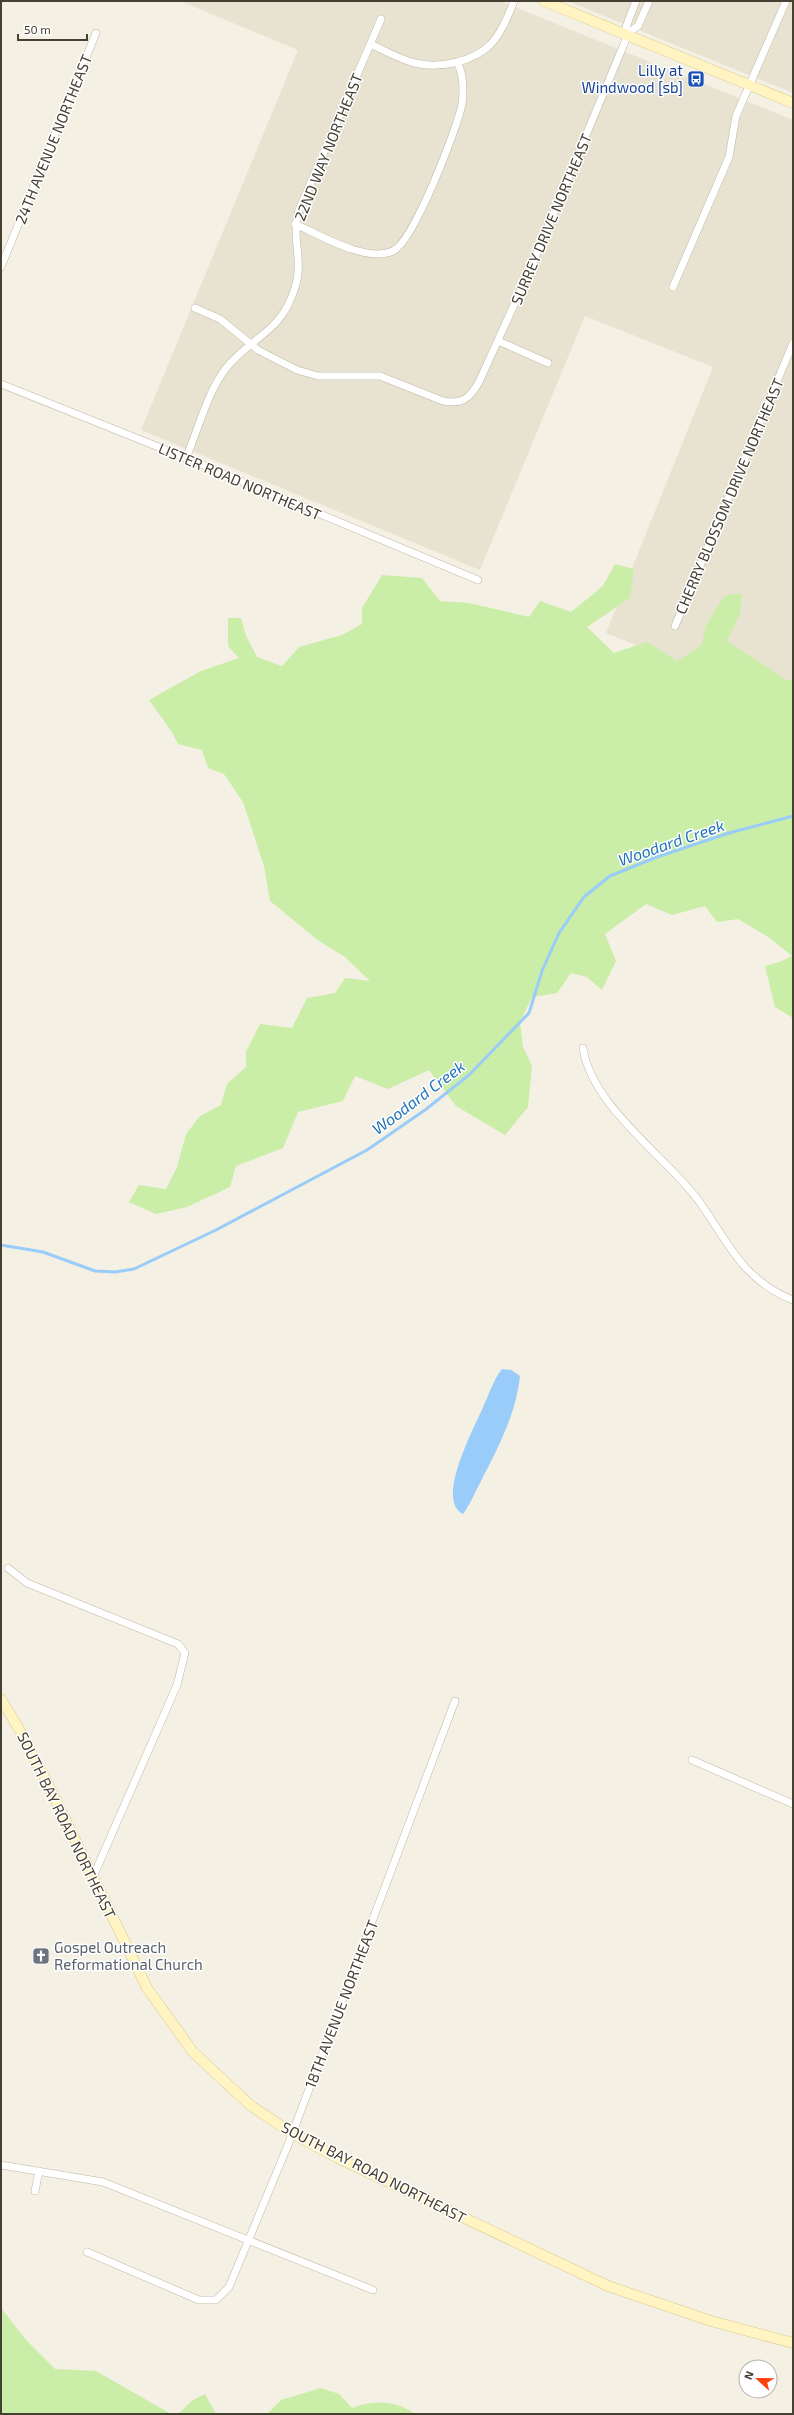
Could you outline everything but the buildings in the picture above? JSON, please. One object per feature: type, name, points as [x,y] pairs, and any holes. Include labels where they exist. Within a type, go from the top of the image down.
[{"type":"street","points":[[370,44],[416,63],[435,65],[457,62],[473,56],[490,45],[501,30],[514,1]]},
{"type":"street","points":[[544,1],[793,104]]},
{"type":"street","name":"SURREY DRIVE NORTHEAST","points":[[628,35],[626,27],[636,1]]},
{"type":"street","name":"SURREY DRIVE NORTHEAST","points":[[252,344],[275,360],[318,376],[380,376],[443,401],[464,402],[472,395],[498,341],[628,35],[638,26],[649,1]]},
{"type":"street","points":[[673,287],[728,157],[736,116],[786,1]]},
{"type":"street","name":"22ND WAY NORTHEAST","points":[[186,458],[218,380],[239,352],[252,344],[275,323],[288,306],[296,284],[298,272],[295,224],[301,203],[381,19]]},
{"type":"street","name":"24TH AVENUE NORTHEAST","points":[[1,267],[96,32]]},
{"type":"street","points":[[295,224],[362,253],[377,255],[393,251],[403,243],[416,223],[457,122],[464,88],[461,69],[457,62]]},
{"type":"street","points":[[195,308],[220,319],[252,344]]},
{"type":"street","points":[[498,341],[548,363]]},
{"type":"street","name":"CHERRY BLOSSOM DRIVE NORTHEAST","points":[[675,626],[793,343]]},
{"type":"street","name":"LISTER ROAD NORTHEAST","points":[[1,384],[186,458],[478,580]]},
{"type":"street","points":[[583,1048],[590,1072],[610,1105],[687,1186],[746,1268],[775,1292],[793,1300]]},
{"type":"street","points":[[8,1568],[27,1583],[178,1644],[185,1653],[176,1685],[93,1877]]},
{"type":"street","name":"SOUTH BAY ROAD NORTHEAST","points":[[1,1699],[27,1743],[147,1988],[193,2052],[231,2090],[267,2118],[292,2134],[338,2158],[608,2286],[712,2321],[793,2343]]},
{"type":"street","name":"18TH AVENUE NORTHEAST","points":[[87,2252],[189,2297],[209,2302],[216,2300],[229,2287],[292,2134],[455,1701]]},
{"type":"street","points":[[692,1760],[793,1804]]},
{"type":"street","points":[[1,2165],[103,2182],[373,2290]]},
{"type":"street","points":[[35,2191],[39,2171]]},
{"type":"shaded area","points":[[180,1],[500,1],[793,120],[793,691],[730,683],[606,633],[713,367],[585,316],[480,570],[141,430],[298,50]]},
{"type":"shaded area","points":[[793,1],[793,93],[570,2]]},
{"type":"green space","points":[[615,564],[634,569],[630,598],[587,627],[614,653],[647,642],[677,661],[701,646],[706,626],[724,596],[742,593],[740,613],[727,641],[785,680],[793,680],[793,1018],[775,1007],[765,966],[780,962],[792,956],[770,938],[738,919],[717,922],[705,906],[672,915],[646,904],[605,934],[616,961],[602,990],[587,977],[571,973],[557,993],[532,997],[520,1022],[523,1047],[532,1066],[528,1107],[505,1135],[456,1106],[429,1070],[388,1089],[355,1076],[343,1101],[298,1112],[283,1148],[236,1166],[230,1187],[187,1207],[156,1214],[129,1202],[139,1185],[166,1189],[177,1167],[186,1134],[200,1116],[221,1105],[227,1084],[246,1067],[246,1052],[260,1024],[292,1028],[307,998],[335,993],[345,978],[370,981],[345,957],[319,941],[270,901],[264,866],[243,802],[224,774],[208,768],[202,750],[178,744],[172,732],[149,700],[201,671],[239,658],[228,646],[228,618],[241,618],[246,636],[257,657],[282,666],[299,647],[342,635],[362,624],[362,608],[382,575],[422,578],[440,601],[469,603],[529,617],[540,601],[571,612],[603,586]]},
{"type":"green space","points":[[1,2308],[26,2340],[55,2369],[96,2371],[171,2414],[1,2414]]},
{"type":"green space","points":[[321,2388],[339,2394],[352,2408],[360,2405],[384,2403],[400,2406],[415,2414],[267,2414],[281,2400]]},
{"type":"green space","points":[[205,2394],[216,2414],[178,2414],[193,2400]]},
{"type":"water","points":[[502,1369],[511,1370],[520,1376],[515,1404],[500,1443],[471,1502],[463,1514],[455,1506],[453,1494],[455,1479],[466,1445],[494,1382]]},
{"type":"waterway","name":"Woodard Creek","points":[[1,1245],[43,1252],[95,1271],[115,1272],[134,1269],[216,1230],[367,1150],[425,1110],[469,1075],[529,1013],[542,971],[559,933],[584,897],[610,876],[657,857],[729,833],[793,816]]},
{"type":"place","name":"Lilly at Windwood [sb]","points":[[696,79]]},
{"type":"place","name":"Gospel Outreach Reformational Church","points":[[41,1956]]}]
